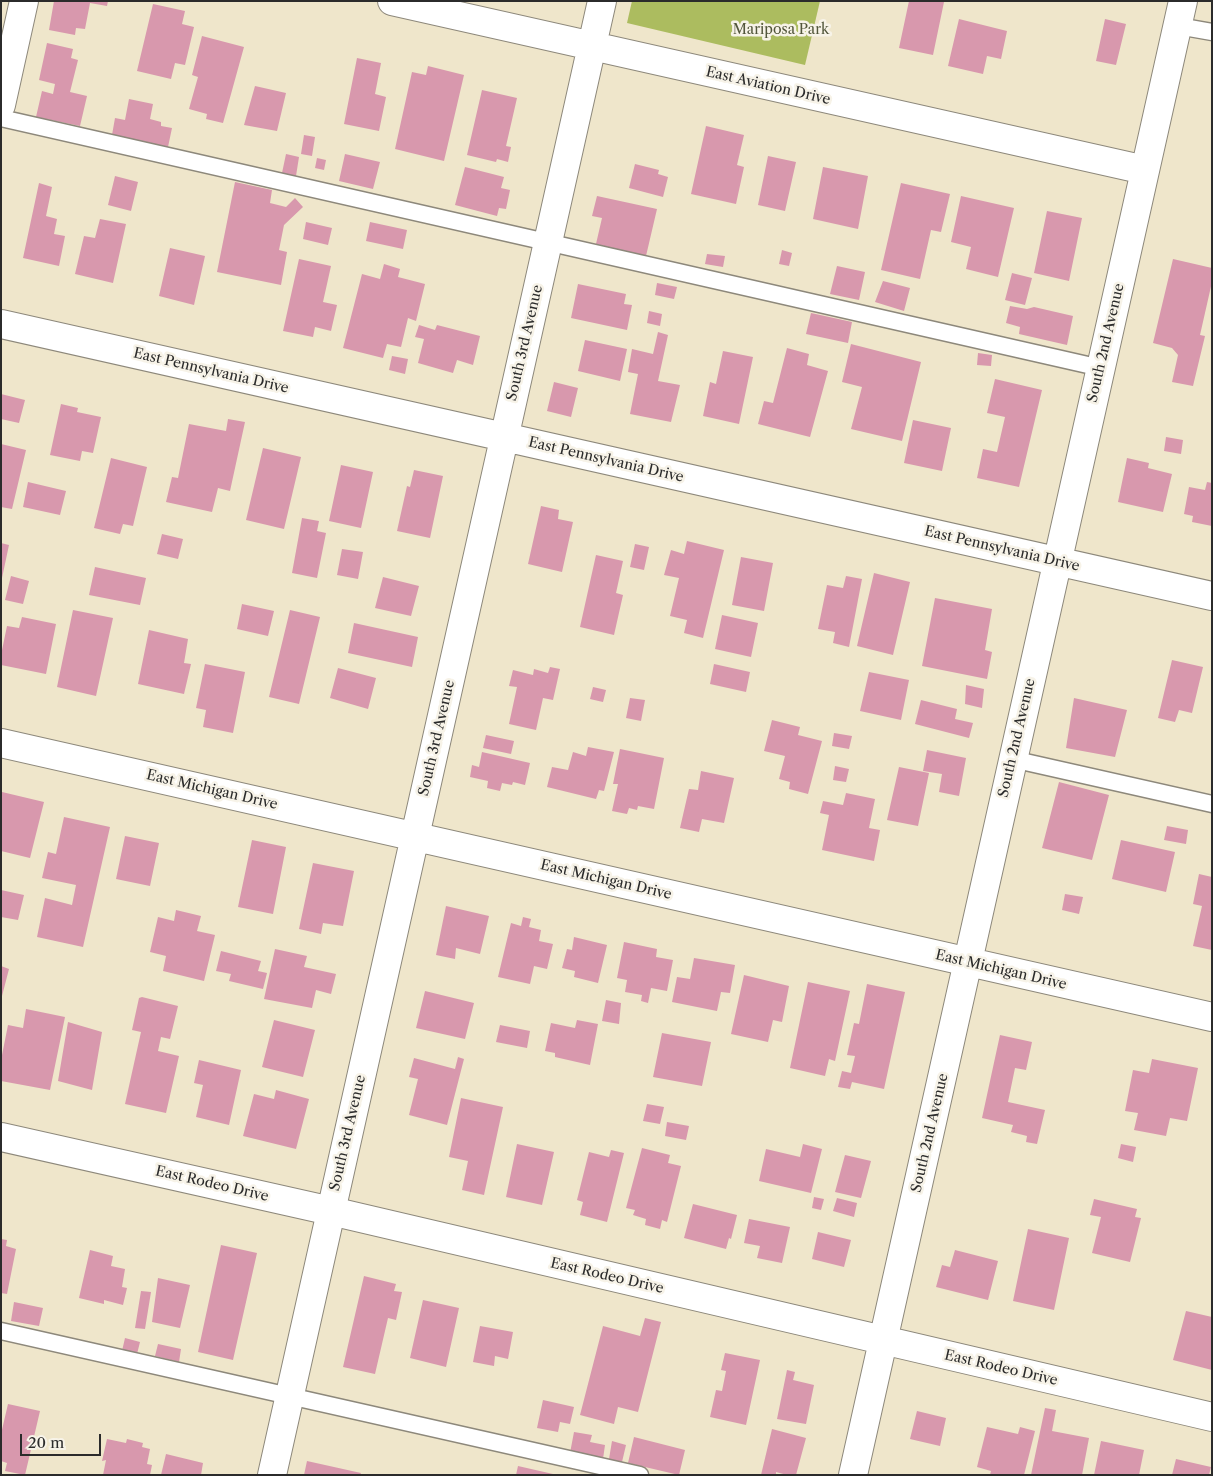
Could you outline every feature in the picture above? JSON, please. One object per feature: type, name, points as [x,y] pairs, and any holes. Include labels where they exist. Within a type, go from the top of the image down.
[{"type":"street","points":[[1,105],[24,1]]},
{"type":"street","name":"East Aviation Drive","points":[[392,1],[1146,170]]},
{"type":"street","name":"South 3rd Avenue","points":[[272,1475],[602,1]]},
{"type":"street","name":"South 2nd Avenue","points":[[853,1475],[1012,759],[1181,14]]},
{"type":"street","name":"East Pennsylvania Drive","points":[[1,324],[1212,596]]},
{"type":"street","name":"East Michigan Drive","points":[[1,743],[1212,1017]]},
{"type":"street","name":"East Rodeo Drive","points":[[1,1137],[331,1211],[1212,1417]]},
{"type":"lane","points":[[1181,14],[1212,32]]},
{"type":"lane","points":[[1,118],[1101,368]]},
{"type":"lane","points":[[1012,759],[1212,804]]},
{"type":"lane","points":[[1,1331],[640,1475]]},
{"type":"green space","name":"Mariposa Park","points":[[632,1],[820,1],[805,65],[627,23]]},
{"type":"building","points":[[54,1],[108,1],[107,6],[90,3],[85,29],[76,28],[75,35],[49,30]]},
{"type":"building","points":[[909,1],[944,2],[933,55],[899,48]]},
{"type":"building","points":[[153,4],[185,11],[182,24],[194,27],[185,65],[175,63],[171,79],[137,71]]},
{"type":"building","points":[[959,19],[1007,31],[1001,59],[987,56],[983,74],[948,66]]},
{"type":"building","points":[[1105,19],[1126,24],[1116,65],[1096,61]]},
{"type":"building","points":[[202,36],[244,47],[223,123],[206,119],[207,114],[189,109],[198,77],[192,75]]},
{"type":"building","points":[[47,43],[73,49],[71,58],[78,60],[70,92],[87,96],[80,126],[36,117],[42,91],[53,94],[55,84],[39,80]]},
{"type":"building","points":[[357,58],[381,63],[375,94],[386,97],[379,131],[344,124]]},
{"type":"building","points":[[428,66],[464,75],[444,161],[395,149],[412,72],[426,75]]},
{"type":"building","points":[[255,86],[286,93],[277,131],[244,125]]},
{"type":"building","points":[[482,90],[517,98],[506,146],[511,147],[508,162],[497,159],[496,162],[467,155]]},
{"type":"building","points":[[129,99],[153,104],[150,119],[161,122],[161,126],[172,128],[168,147],[112,135],[115,118],[125,120]]},
{"type":"building","points":[[706,126],[744,135],[737,165],[744,167],[736,204],[691,194]]},
{"type":"building","points":[[304,135],[315,137],[312,156],[301,154]]},
{"type":"building","points":[[286,154],[299,157],[296,176],[282,173]]},
{"type":"building","points":[[345,154],[380,162],[373,189],[339,181]]},
{"type":"building","points":[[768,156],[796,162],[785,211],[758,205]]},
{"type":"building","points":[[317,158],[326,160],[324,170],[315,168]]},
{"type":"building","points":[[635,164],[659,170],[658,174],[668,177],[663,197],[629,188]]},
{"type":"building","points":[[465,167],[504,177],[501,188],[510,190],[506,209],[499,208],[497,216],[455,205]]},
{"type":"building","points":[[823,167],[868,176],[858,229],[813,219]]},
{"type":"building","points":[[115,176],[138,182],[131,211],[108,205]]},
{"type":"building","points":[[235,182],[272,190],[270,203],[286,207],[295,198],[303,207],[284,225],[279,250],[287,252],[281,285],[217,272]]},
{"type":"building","points":[[39,183],[52,187],[46,216],[57,219],[54,234],[65,236],[59,266],[23,258]]},
{"type":"building","points":[[901,183],[950,194],[941,232],[931,230],[920,279],[881,270]]},
{"type":"building","points":[[597,196],[657,209],[646,256],[596,244],[602,218],[592,216]]},
{"type":"building","points":[[961,196],[1014,208],[998,277],[966,269],[971,247],[951,242]]},
{"type":"building","points":[[1047,211],[1082,218],[1069,281],[1034,273]]},
{"type":"building","points":[[100,219],[126,224],[113,283],[75,274],[84,236],[95,238]]},
{"type":"building","points":[[306,222],[332,228],[328,245],[303,239]]},
{"type":"building","points":[[370,222],[407,230],[403,249],[366,241]]},
{"type":"building","points":[[170,248],[205,256],[194,305],[159,296]]},
{"type":"building","points":[[782,250],[792,253],[789,266],[779,264]]},
{"type":"building","points":[[707,254],[725,256],[723,267],[705,264]]},
{"type":"building","points":[[299,259],[331,266],[323,302],[337,305],[331,331],[315,327],[313,337],[283,331]]},
{"type":"building","points":[[1173,259],[1212,268],[1212,282],[1200,335],[1205,336],[1193,386],[1172,382],[1178,355],[1172,348],[1153,343]]},
{"type":"building","points":[[384,264],[400,269],[398,277],[425,284],[416,321],[408,318],[401,347],[387,344],[383,358],[343,348],[362,274],[380,279]]},
{"type":"building","points":[[837,266],[865,272],[859,300],[830,294]]},
{"type":"building","points":[[1012,273],[1032,278],[1025,305],[1005,300]]},
{"type":"building","points":[[883,281],[910,288],[904,311],[875,302]]},
{"type":"building","points":[[657,283],[677,287],[674,299],[655,295]]},
{"type":"building","points":[[578,284],[626,294],[624,304],[632,305],[627,330],[571,318]]},
{"type":"building","points":[[1010,306],[1027,309],[1034,307],[1073,316],[1067,345],[1019,334],[1020,327],[1006,323]]},
{"type":"building","points":[[649,311],[662,314],[660,326],[647,323]]},
{"type":"building","points":[[811,313],[852,322],[848,343],[806,334]]},
{"type":"building","points":[[419,325],[435,330],[437,325],[480,336],[473,365],[457,360],[453,373],[418,363],[424,339],[415,337]]},
{"type":"building","points":[[658,332],[668,335],[658,381],[680,385],[671,422],[630,414],[638,374],[628,372],[632,349],[653,354]]},
{"type":"building","points":[[585,340],[627,349],[620,381],[578,371]]},
{"type":"building","points":[[851,344],[921,362],[902,441],[851,429],[862,387],[842,382]]},
{"type":"building","points":[[787,348],[809,354],[807,365],[828,371],[810,437],[758,424],[764,401],[773,403]]},
{"type":"building","points":[[723,351],[753,357],[739,424],[703,416],[710,382],[716,384]]},
{"type":"building","points":[[978,353],[992,355],[991,366],[977,365]]},
{"type":"building","points":[[392,356],[408,359],[405,374],[389,370]]},
{"type":"building","points":[[995,379],[1042,390],[1019,487],[977,478],[983,449],[997,452],[1005,417],[987,413]]},
{"type":"building","points":[[554,382],[578,388],[571,417],[547,411]]},
{"type":"building","points":[[1,394],[25,400],[19,423],[1,419]]},
{"type":"building","points":[[61,404],[78,408],[77,412],[101,417],[93,453],[82,451],[80,461],[50,455]]},
{"type":"building","points":[[228,419],[245,422],[230,491],[218,488],[212,512],[166,502],[172,477],[178,478],[189,424],[226,431]]},
{"type":"building","points":[[913,420],[951,428],[942,471],[904,463]]},
{"type":"building","points":[[1166,437],[1183,440],[1181,454],[1164,451]]},
{"type":"building","points":[[1,444],[26,450],[12,509],[1,507]]},
{"type":"building","points":[[263,448],[301,457],[284,529],[246,520]]},
{"type":"building","points":[[111,458],[147,467],[133,526],[123,524],[120,534],[94,528]]},
{"type":"building","points":[[1127,458],[1149,463],[1148,468],[1172,474],[1163,512],[1118,502]]},
{"type":"building","points":[[341,465],[373,472],[361,528],[329,521]]},
{"type":"building","points":[[414,470],[443,476],[430,538],[397,531],[407,486],[410,487]]},
{"type":"building","points":[[28,482],[66,491],[60,515],[23,507]]},
{"type":"building","points":[[1207,482],[1212,483],[1212,526],[1192,522],[1193,516],[1184,514],[1189,487],[1205,490]]},
{"type":"building","points":[[541,506],[559,510],[558,519],[573,522],[562,572],[528,564]]},
{"type":"building","points":[[302,518],[319,521],[317,531],[326,533],[317,578],[292,573]]},
{"type":"building","points":[[162,534],[183,539],[178,559],[157,554]]},
{"type":"building","points":[[687,541],[724,550],[703,638],[684,633],[687,620],[670,616],[679,578],[664,575],[671,550],[684,554]]},
{"type":"building","points":[[1,543],[9,545],[2,578],[1,578]]},
{"type":"building","points":[[635,544],[649,547],[644,570],[630,567]]},
{"type":"building","points":[[342,549],[363,552],[358,579],[337,575]]},
{"type":"building","points":[[596,555],[623,561],[616,593],[623,595],[614,635],[580,627]]},
{"type":"building","points":[[741,557],[773,563],[764,611],[732,605]]},
{"type":"building","points":[[95,567],[146,578],[140,605],[89,595]]},
{"type":"building","points":[[874,573],[910,582],[893,655],[857,646]]},
{"type":"building","points":[[11,576],[29,581],[23,604],[5,600]]},
{"type":"building","points":[[846,576],[862,579],[849,647],[833,643],[835,632],[818,629],[827,585],[843,588]]},
{"type":"building","points":[[383,577],[419,586],[411,616],[375,608]]},
{"type":"building","points":[[935,598],[992,609],[985,650],[992,652],[987,679],[922,666]]},
{"type":"building","points":[[242,604],[274,611],[268,636],[237,629]]},
{"type":"building","points":[[73,610],[113,618],[96,696],[57,687]]},
{"type":"building","points":[[290,610],[320,617],[299,704],[269,697]]},
{"type":"building","points":[[722,615],[758,623],[751,657],[715,649]]},
{"type":"building","points":[[22,617],[56,624],[46,674],[1,665],[1,655],[7,626],[19,628]]},
{"type":"building","points":[[354,623],[418,637],[412,667],[348,653]]},
{"type":"building","points":[[149,630],[188,639],[184,663],[191,664],[184,694],[138,684]]},
{"type":"building","points":[[1172,660],[1203,667],[1192,713],[1179,710],[1175,722],[1158,718]]},
{"type":"building","points":[[205,664],[245,672],[233,733],[203,727],[206,710],[196,708]]},
{"type":"building","points":[[714,664],[750,672],[746,692],[710,684]]},
{"type":"building","points":[[550,667],[560,669],[553,700],[543,698],[536,730],[509,724],[517,687],[509,686],[513,670],[533,675],[534,669],[548,673]]},
{"type":"building","points":[[338,668],[376,678],[368,709],[330,698]]},
{"type":"building","points":[[869,672],[909,680],[901,720],[860,711]]},
{"type":"building","points":[[966,685],[984,689],[982,708],[965,704]]},
{"type":"building","points":[[593,687],[606,690],[603,702],[590,699]]},
{"type":"building","points":[[630,698],[645,700],[641,721],[626,718]]},
{"type":"building","points":[[1074,698],[1127,710],[1115,757],[1066,748]]},
{"type":"building","points":[[921,700],[957,709],[955,719],[973,723],[969,738],[915,724]]},
{"type":"building","points":[[772,720],[800,727],[798,735],[822,741],[808,794],[789,789],[790,782],[779,779],[785,756],[764,751]]},
{"type":"building","points":[[834,733],[852,736],[849,749],[832,746]]},
{"type":"building","points":[[486,735],[514,741],[511,754],[483,748]]},
{"type":"building","points":[[588,747],[614,752],[604,791],[599,790],[596,799],[547,787],[552,767],[568,770],[573,752],[586,756]]},
{"type":"building","points":[[620,749],[664,758],[654,809],[638,806],[637,810],[629,808],[627,814],[612,811],[618,784],[613,784]]},
{"type":"building","points":[[927,750],[966,758],[959,796],[939,792],[942,774],[923,771]]},
{"type":"building","points":[[482,752],[530,763],[525,785],[513,782],[512,785],[502,783],[500,791],[487,788],[488,781],[470,777],[472,765],[479,767]]},
{"type":"building","points":[[835,766],[849,769],[846,782],[833,780]]},
{"type":"building","points":[[899,767],[929,773],[918,826],[887,820]]},
{"type":"building","points":[[701,771],[734,778],[724,823],[702,819],[699,832],[680,828],[689,789],[698,790]]},
{"type":"building","points":[[1059,782],[1109,795],[1092,860],[1042,848]]},
{"type":"building","points":[[2,792],[44,802],[30,858],[1,851]]},
{"type":"building","points":[[846,793],[875,799],[869,828],[880,830],[874,861],[822,850],[829,815],[820,813],[823,801],[843,805]]},
{"type":"building","points":[[64,817],[110,827],[83,947],[37,937],[45,898],[72,905],[76,885],[42,878],[48,852],[56,854]]},
{"type":"building","points":[[1167,826],[1188,830],[1186,844],[1164,840]]},
{"type":"building","points":[[125,836],[159,843],[150,886],[116,879]]},
{"type":"building","points":[[252,840],[286,847],[273,914],[238,907]]},
{"type":"building","points":[[1121,840],[1175,852],[1166,892],[1112,879]]},
{"type":"building","points":[[313,863],[354,871],[343,926],[323,923],[321,934],[299,929]]},
{"type":"building","points":[[1199,874],[1212,877],[1212,950],[1193,946],[1202,906],[1193,904]]},
{"type":"building","points":[[1,890],[24,895],[18,920],[1,917]]},
{"type":"building","points":[[1065,894],[1083,897],[1079,914],[1062,910]]},
{"type":"building","points":[[446,906],[489,916],[480,954],[456,948],[455,959],[436,955]]},
{"type":"building","points":[[176,910],[201,916],[197,931],[215,935],[204,981],[163,971],[166,956],[150,952],[158,917],[174,921]]},
{"type":"building","points":[[523,917],[531,919],[529,927],[541,930],[539,941],[553,944],[547,969],[534,966],[530,984],[498,977],[511,923],[521,926]]},
{"type":"building","points":[[574,937],[607,945],[598,983],[574,977],[575,971],[562,968],[567,949],[572,950]]},
{"type":"building","points":[[624,942],[657,949],[656,957],[673,960],[667,991],[651,988],[648,1003],[641,1001],[642,995],[625,992],[627,980],[617,978]]},
{"type":"building","points":[[275,949],[307,956],[304,967],[336,974],[331,994],[316,990],[312,1008],[264,999]]},
{"type":"building","points":[[221,951],[261,961],[258,971],[267,973],[263,989],[229,981],[231,974],[216,971]]},
{"type":"building","points":[[694,958],[735,965],[730,993],[721,992],[717,1011],[672,1002],[677,977],[690,979]]},
{"type":"building","points":[[1,966],[9,969],[2,996],[1,996]]},
{"type":"building","points":[[744,975],[789,986],[782,1022],[773,1020],[768,1042],[731,1034]]},
{"type":"building","points":[[808,982],[850,991],[835,1061],[829,1059],[825,1076],[790,1068]]},
{"type":"building","points":[[867,984],[905,992],[884,1089],[852,1082],[850,1089],[838,1087],[842,1071],[851,1073],[855,1056],[847,1055],[854,1023],[859,1024]]},
{"type":"building","points":[[425,991],[474,1003],[465,1039],[416,1028]]},
{"type":"building","points":[[142,997],[178,1006],[170,1039],[161,1037],[158,1051],[179,1056],[166,1113],[125,1104],[141,1032],[132,1030],[139,998]]},
{"type":"building","points":[[606,1000],[621,1003],[619,1024],[602,1021]]},
{"type":"building","points":[[26,1009],[65,1017],[50,1090],[1,1081],[1,1060],[8,1025],[23,1028]]},
{"type":"building","points":[[274,1020],[315,1030],[303,1077],[262,1067]]},
{"type":"building","points":[[577,1020],[598,1024],[590,1065],[555,1057],[555,1053],[545,1051],[551,1023],[575,1028]]},
{"type":"building","points":[[68,1022],[102,1032],[92,1090],[58,1081]]},
{"type":"building","points":[[500,1025],[530,1031],[527,1048],[496,1042]]},
{"type":"building","points":[[662,1033],[711,1042],[702,1086],[653,1077]]},
{"type":"building","points":[[1000,1035],[1032,1042],[1026,1070],[1015,1068],[1008,1102],[1045,1110],[1037,1144],[1026,1142],[1027,1136],[1011,1132],[1013,1125],[982,1118]]},
{"type":"building","points":[[458,1057],[464,1059],[447,1125],[409,1115],[418,1079],[409,1077],[414,1058],[455,1069]]},
{"type":"building","points":[[1152,1059],[1198,1068],[1187,1121],[1170,1118],[1166,1136],[1134,1130],[1138,1113],[1125,1111],[1133,1070],[1149,1073]]},
{"type":"building","points":[[199,1060],[241,1070],[229,1125],[196,1117],[203,1085],[194,1083]]},
{"type":"building","points":[[276,1090],[309,1099],[296,1149],[243,1136],[254,1094],[274,1099]]},
{"type":"building","points":[[461,1098],[503,1107],[484,1195],[462,1190],[468,1161],[449,1157]]},
{"type":"building","points":[[647,1104],[664,1107],[660,1124],[643,1121]]},
{"type":"building","points":[[667,1122],[689,1126],[686,1140],[665,1136]]},
{"type":"building","points":[[517,1144],[554,1152],[542,1205],[506,1197]]},
{"type":"building","points":[[803,1144],[822,1149],[811,1193],[759,1181],[766,1149],[800,1157]]},
{"type":"building","points":[[1121,1144],[1136,1147],[1133,1162],[1118,1158]]},
{"type":"building","points":[[642,1148],[670,1155],[668,1163],[681,1166],[667,1222],[662,1220],[660,1229],[645,1225],[646,1219],[633,1215],[635,1210],[626,1208]]},
{"type":"building","points":[[611,1150],[624,1153],[607,1222],[580,1215],[583,1202],[577,1200],[589,1152],[609,1157]]},
{"type":"building","points":[[845,1155],[871,1161],[861,1198],[835,1192]]},
{"type":"building","points":[[814,1197],[824,1199],[821,1210],[812,1208]]},
{"type":"building","points":[[837,1198],[857,1203],[854,1217],[833,1211]]},
{"type":"building","points":[[1094,1199],[1137,1209],[1135,1217],[1141,1218],[1130,1262],[1092,1253],[1101,1217],[1090,1215]]},
{"type":"building","points":[[693,1204],[737,1215],[731,1239],[729,1238],[726,1249],[684,1238]]},
{"type":"building","points":[[749,1219],[790,1227],[782,1263],[757,1258],[760,1246],[744,1243]]},
{"type":"building","points":[[1028,1229],[1069,1238],[1054,1310],[1013,1301]]},
{"type":"building","points":[[818,1232],[851,1240],[844,1267],[812,1259]]},
{"type":"building","points":[[1,1239],[7,1240],[6,1246],[16,1249],[7,1294],[1,1293]]},
{"type":"building","points":[[221,1245],[257,1253],[233,1360],[198,1352]]},
{"type":"building","points":[[90,1250],[113,1256],[111,1266],[125,1269],[122,1287],[127,1288],[123,1305],[104,1300],[104,1304],[79,1298]]},
{"type":"building","points":[[955,1250],[998,1261],[988,1300],[936,1287],[942,1265],[950,1267]]},
{"type":"building","points":[[364,1276],[396,1284],[394,1291],[402,1292],[396,1320],[388,1318],[375,1374],[343,1367]]},
{"type":"building","points":[[158,1278],[190,1285],[180,1328],[152,1322]]},
{"type":"building","points":[[141,1291],[151,1292],[145,1329],[135,1328]]},
{"type":"building","points":[[423,1300],[459,1308],[446,1367],[410,1358]]},
{"type":"building","points":[[14,1302],[43,1308],[39,1326],[11,1321]]},
{"type":"building","points":[[1186,1311],[1212,1317],[1212,1370],[1173,1360]]},
{"type":"building","points":[[645,1318],[661,1322],[638,1412],[618,1407],[614,1424],[580,1415],[603,1326],[640,1336]]},
{"type":"building","points":[[480,1326],[513,1332],[508,1359],[495,1356],[494,1366],[473,1362]]},
{"type":"building","points":[[125,1338],[140,1342],[137,1354],[122,1351]]},
{"type":"building","points":[[158,1344],[181,1349],[179,1362],[155,1356]]},
{"type":"building","points":[[725,1353],[760,1360],[746,1425],[710,1417],[716,1390],[722,1391],[726,1371],[721,1370]]},
{"type":"building","points":[[787,1370],[795,1372],[793,1380],[814,1385],[806,1424],[777,1419]]},
{"type":"building","points":[[543,1400],[574,1407],[570,1424],[560,1422],[558,1432],[537,1428]]},
{"type":"building","points":[[8,1404],[40,1411],[25,1475],[5,1471],[7,1463],[1,1461],[1,1434]]},
{"type":"building","points":[[1045,1408],[1056,1410],[1052,1431],[1089,1438],[1082,1475],[1031,1475]]},
{"type":"building","points":[[917,1411],[946,1418],[940,1446],[910,1439]]},
{"type":"building","points":[[987,1427],[1018,1434],[1020,1427],[1035,1431],[1024,1475],[990,1475],[991,1471],[977,1467]]},
{"type":"building","points":[[772,1429],[806,1438],[796,1475],[776,1472],[776,1475],[761,1475]]},
{"type":"building","points":[[574,1432],[592,1435],[590,1442],[605,1445],[603,1459],[570,1453]]},
{"type":"building","points":[[634,1437],[685,1450],[679,1475],[628,1463]]},
{"type":"building","points":[[107,1439],[126,1443],[127,1439],[143,1443],[142,1447],[150,1449],[147,1464],[152,1465],[150,1475],[103,1475],[106,1460],[102,1461]]},
{"type":"building","points":[[612,1441],[626,1445],[622,1462],[609,1459]]},
{"type":"building","points":[[1101,1441],[1144,1450],[1139,1475],[1094,1475]]},
{"type":"building","points":[[166,1454],[203,1463],[201,1475],[161,1475]]},
{"type":"building","points":[[1176,1459],[1211,1467],[1209,1475],[1172,1475]]},
{"type":"building","points":[[307,1461],[361,1473],[360,1475],[304,1475]]},
{"type":"building","points":[[518,1466],[553,1474],[553,1475],[516,1475]]}]
